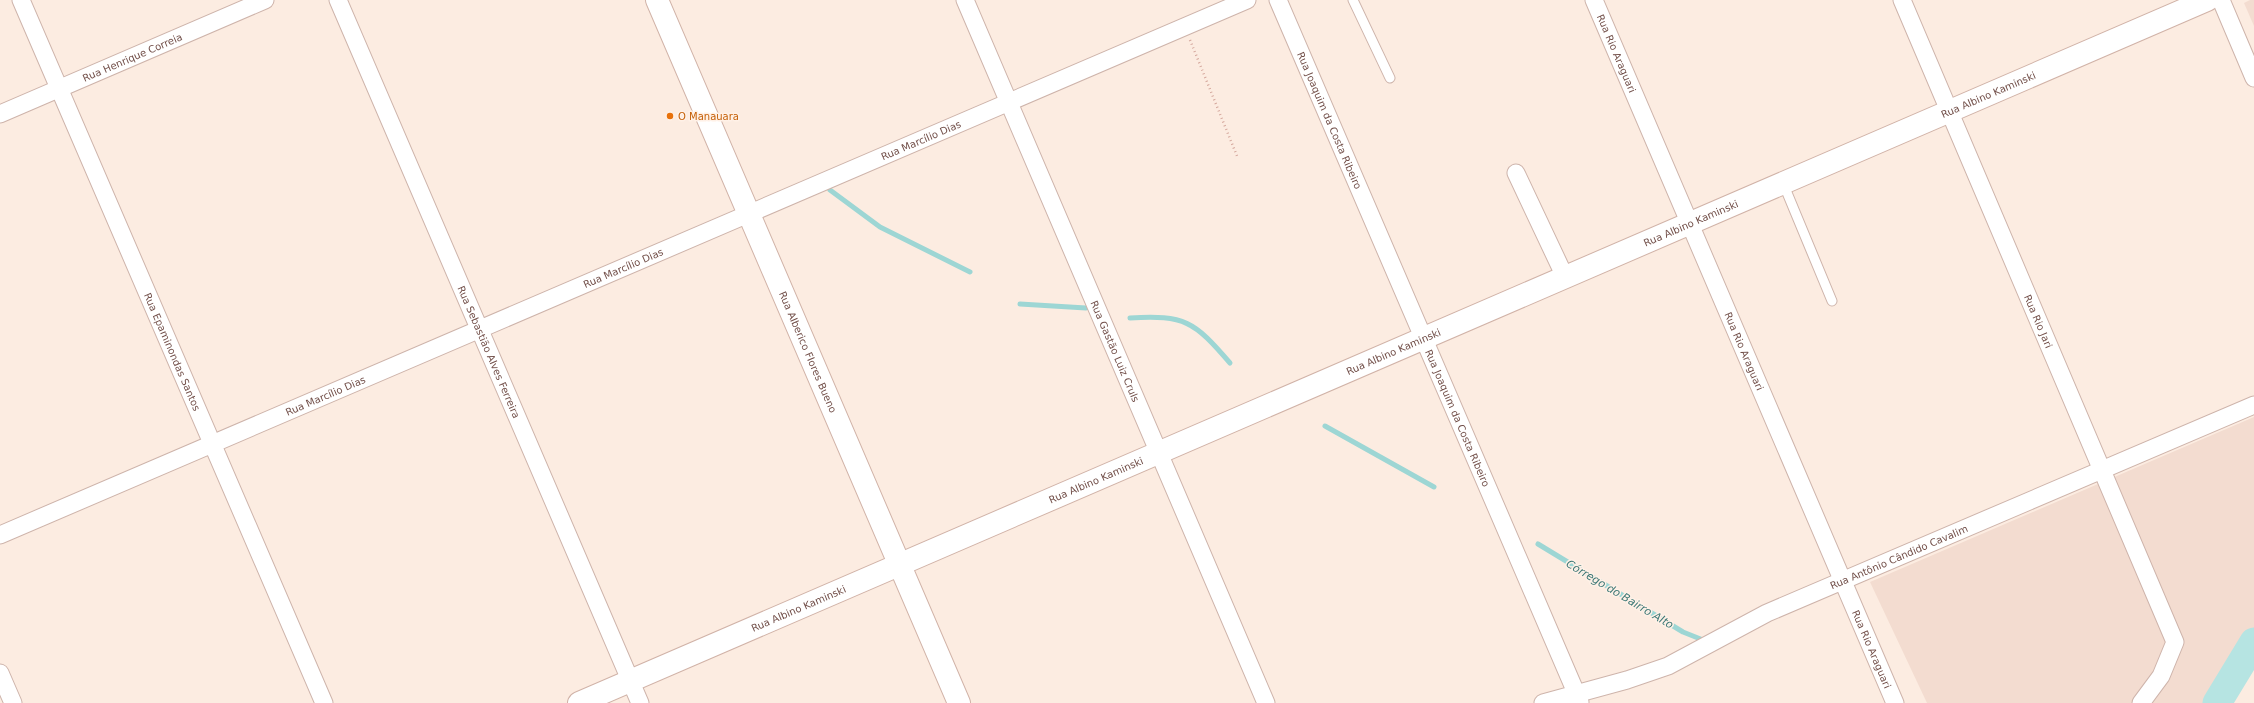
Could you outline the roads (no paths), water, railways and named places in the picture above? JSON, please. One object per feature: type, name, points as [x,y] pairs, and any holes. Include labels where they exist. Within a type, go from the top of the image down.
[{"type":"street","name":"Rua Epaminondas Santos","points":[[21,0],[324,703]]},
{"type":"street","name":"Rua Henrique Correia","points":[[0,114],[265,0]]},
{"type":"street","name":"Rua Sebastião Alves Ferreira","points":[[338,0],[640,703]]},
{"type":"street","name":"Rua Alberico Flores Bueno","points":[[657,0],[959,703]]},
{"type":"street","name":"Rua Gastão Luiz Cruls","points":[[965,0],[1266,703]]},
{"type":"street","name":"Rua Marcílio Dias","points":[[0,535],[1247,0]]},
{"type":"street","name":"Rua Joaquim da Costa Ribeiro","points":[[1278,0],[1579,698]]},
{"type":"street","name":"Rua Rio Araguari","points":[[1594,0],[1895,703]]},
{"type":"street","name":"Rua Rio Jari","points":[[1902,0],[2175,642],[2161,676],[2140,703]]},
{"type":"street","name":"Rua Albino Kaminski","points":[[579,703],[2207,0]]},
{"type":"street","points":[[2221,0],[2254,78]]},
{"type":"street","points":[[1516,172],[1564,277]]},
{"type":"street","name":"Rua Antônio Cândido Cavalim","points":[[1543,703],[1579,698],[1668,666],[1767,613],[2254,405]]},
{"type":"street","points":[[0,673],[13,703]]},
{"type":"lane","points":[[1353,0],[1390,78]]},
{"type":"lane","points":[[1783,184],[1832,301]]},
{"type":"waterway","name":"Córrego do Bairro Alto","points":[[830,190],[880,227],[970,272]]},
{"type":"waterway","name":"Córrego do Bairro Alto","points":[[1020,304],[1086,308]]},
{"type":"waterway","name":"Córrego do Bairro Alto","points":[[1130,318],[1164,318],[1187,324],[1207,338],[1230,363]]},
{"type":"waterway","name":"Córrego do Bairro Alto","points":[[1325,426],[1434,487]]},
{"type":"waterway","name":"Córrego do Bairro Alto","points":[[1538,544],[1683,632],[1703,640]]},
{"type":"waterway","points":[[2217,703],[2254,642]]},
{"type":"place","name":"O Manauara","points":[[670,116]]}]
